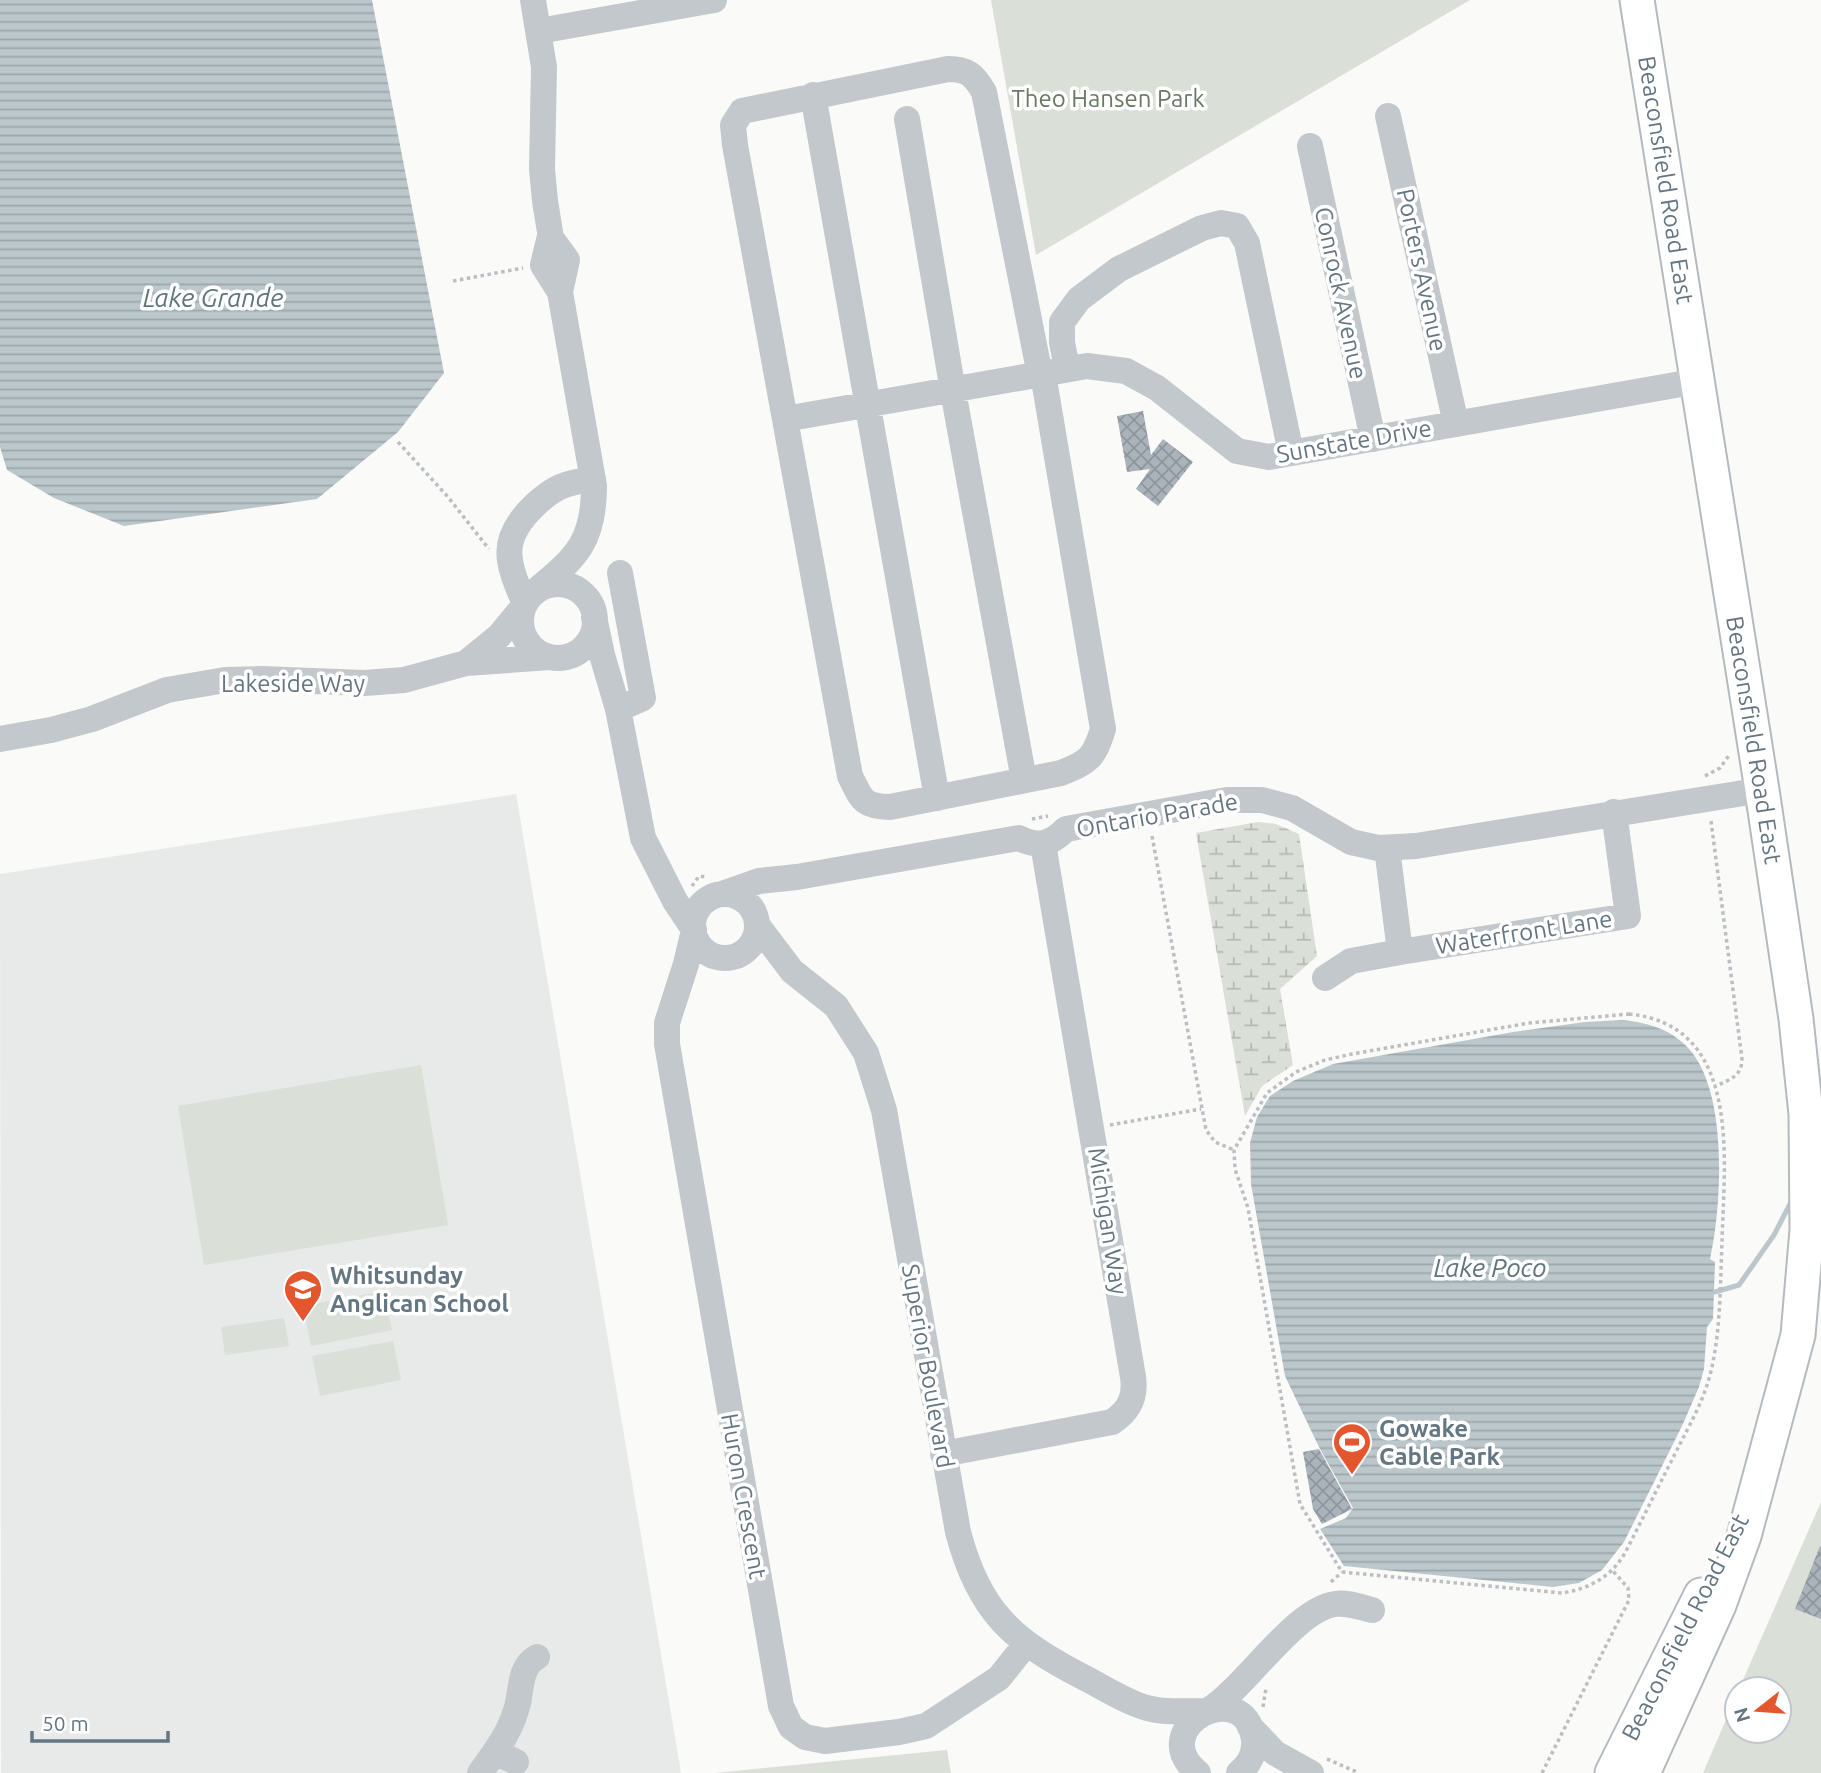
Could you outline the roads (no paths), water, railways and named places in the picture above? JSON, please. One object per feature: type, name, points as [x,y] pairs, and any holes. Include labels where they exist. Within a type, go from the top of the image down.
[{"type":"main road","name":"Beaconsfield Road East","points":[[1637,0],[1796,1019],[1806,1114],[1810,1322],[1795,1347],[1744,1536],[1719,1605],[1646,1769]]},
{"type":"main road","name":"Beaconsfield Road East","points":[[1612,1773],[1759,1481]]},
{"type":"street","points":[[533,0],[544,83],[543,187],[550,236],[543,265],[560,292],[593,479],[594,506],[587,539],[586,573],[616,701],[640,826],[648,849],[675,901],[705,951],[717,957],[731,958],[748,950],[755,939],[757,923],[755,912],[746,901],[662,874]]},
{"type":"street","points":[[539,31],[714,0]]},
{"type":"street","points":[[948,69],[964,69],[975,77],[984,92],[1050,373],[1103,729],[1096,752],[1085,763],[1061,773],[890,807],[872,806],[860,796],[850,776],[733,125],[742,111],[813,95],[948,69]]},
{"type":"street","points":[[813,95],[937,798]]},
{"type":"street","name":"Porters Avenue","points":[[1388,116],[1456,424]]},
{"type":"street","points":[[907,119],[953,391],[1024,780]]},
{"type":"street","name":"Conrock Avenue","points":[[1310,146],[1373,439]]},
{"type":"street","points":[[1050,373],[1062,342],[1062,322],[1079,299],[1119,270],[1202,228],[1222,223],[1237,226],[1247,243],[1291,453]]},
{"type":"street","name":"Sunstate Drive","points":[[785,419],[1087,366],[1126,371],[1157,388],[1237,450],[1269,457],[1698,381]]},
{"type":"street","points":[[529,600],[514,579],[509,544],[513,529],[521,518],[553,490],[565,484],[593,479]]},
{"type":"street","points":[[587,539],[571,559],[529,600],[521,620],[524,635],[532,648],[585,671],[616,701]]},
{"type":"street","points":[[616,701],[643,698],[620,573]]},
{"type":"street","points":[[529,600],[560,583],[574,587],[586,596],[594,613],[593,632],[580,650],[567,656],[551,657]]},
{"type":"street","name":"Lakeside Way","points":[[466,663],[490,645],[529,600]]},
{"type":"street","name":"Lakeside Way","points":[[0,739],[92,719],[167,690],[225,680],[365,683],[404,680],[466,663],[551,657]]},
{"type":"street","name":"Ontario Parade","points":[[711,888],[797,877],[1019,838],[1032,845],[1043,844],[1054,841],[1066,829],[1227,800],[1262,800],[1292,808],[1351,842],[1387,848],[1416,846],[1762,790]]},
{"type":"street","name":"Waterfront Lane","points":[[1325,978],[1351,961],[1628,916],[1614,812]]},
{"type":"street","name":"Michigan Way","points":[[943,1454],[1112,1422],[1125,1412],[1133,1394],[1133,1377],[1097,1156],[1043,844]]},
{"type":"street","name":"Waterfront Lane","points":[[1387,848],[1400,952]]},
{"type":"street","name":"Ontario Parade","points":[[757,923],[768,897],[797,877]]},
{"type":"street","points":[[693,929],[695,915],[711,888]]},
{"type":"street","name":"Superior Boulevard","points":[[757,923],[792,971],[836,1006],[866,1053],[884,1110],[943,1454],[958,1532],[971,1575],[992,1609],[1026,1644],[1051,1660],[1140,1705],[1163,1725],[1189,1764]]},
{"type":"street","name":"Huron Crescent","points":[[693,929],[666,1030],[668,1054],[781,1706],[792,1727],[805,1737],[825,1741],[926,1726],[999,1678],[1026,1644]]},
{"type":"street","name":"Superior Boulevard","points":[[731,958],[760,961],[792,971]]},
{"type":"street","name":"Huron Crescent","points":[[676,998],[704,971],[731,958]]},
{"type":"street","points":[[1189,1764],[1184,1735],[1196,1716],[1234,1691],[1266,1654],[1312,1613],[1324,1606],[1342,1603],[1372,1610]]},
{"type":"street","points":[[1239,1773],[1246,1767],[1252,1755],[1254,1723],[1251,1684],[1266,1654]]},
{"type":"street","points":[[497,1762],[518,1705],[522,1678],[527,1666],[537,1657]]},
{"type":"street","name":"Superior Boulevard","points":[[1140,1705],[1169,1710],[1229,1710],[1254,1723]]},
{"type":"street","points":[[1254,1723],[1275,1753],[1315,1764]]},
{"type":"water","name":"Lake Grande","points":[[0,0],[372,0],[444,373],[398,432],[317,499],[124,526],[54,498],[7,470],[0,447]]},
{"type":"water","name":"Lake Poco","points":[[1623,1020],[1650,1025],[1667,1032],[1690,1050],[1702,1069],[1711,1094],[1719,1151],[1717,1210],[1710,1259],[1715,1262],[1713,1319],[1707,1327],[1704,1369],[1682,1426],[1624,1542],[1602,1570],[1579,1583],[1553,1587],[1344,1566],[1320,1529],[1346,1518],[1353,1508],[1319,1447],[1285,1376],[1251,1184],[1250,1143],[1257,1117],[1270,1096],[1293,1081],[1333,1064],[1513,1032],[1585,1022]]},
{"type":"waterway","points":[[1715,1292],[1739,1285],[1774,1235],[1792,1200]]},
{"type":"place","name":"Whitsunday Anglican School","points":[[303,1323]]},
{"type":"place","name":"Gowake Cable Park","points":[[1352,1476]]},
{"type":"park label","name":"Theo Hansen Park","points":[[1108,98]]}]
